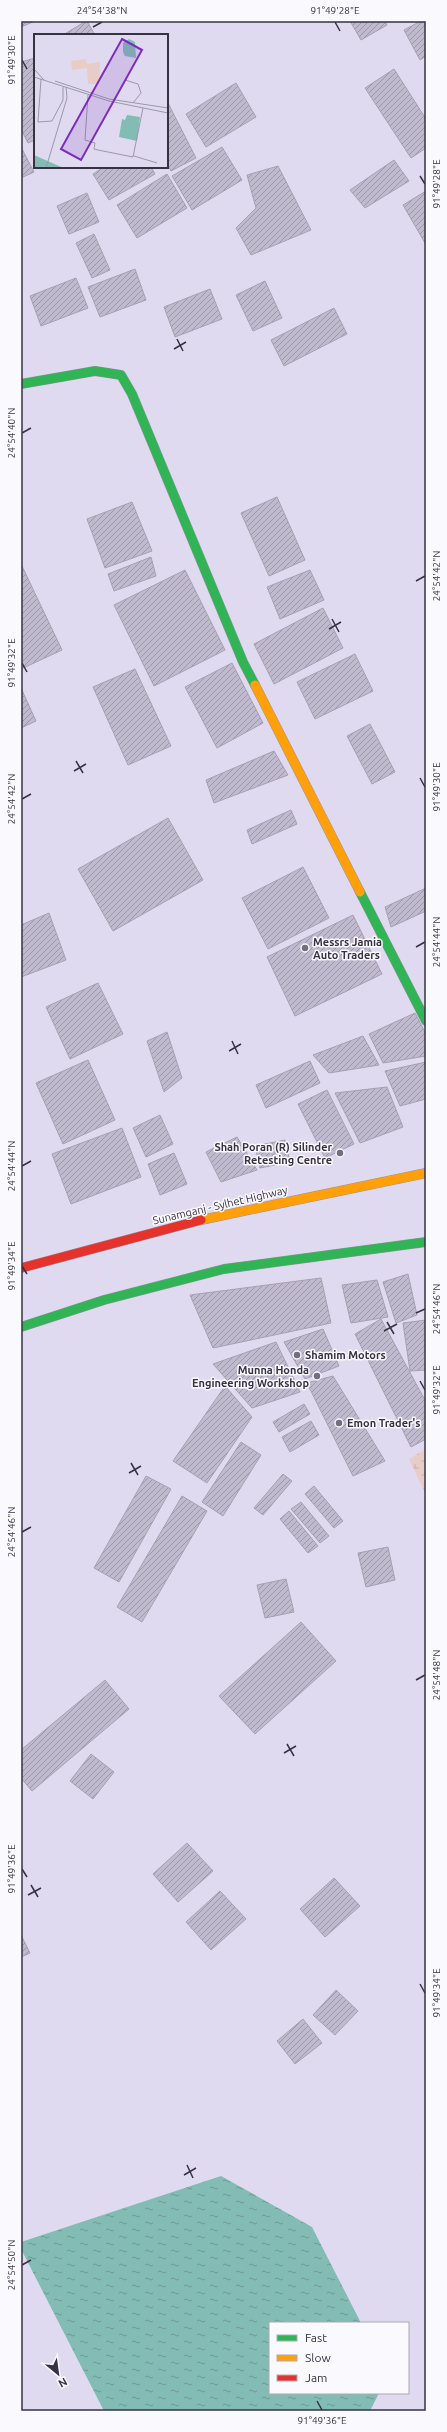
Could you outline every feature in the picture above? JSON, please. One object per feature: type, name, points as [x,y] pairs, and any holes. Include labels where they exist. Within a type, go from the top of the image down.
[{"type":"main road","points":[[21,384],[95,371],[121,375],[132,394],[243,662],[426,1021]]},
{"type":"main road","name":"Sunamganj - Sylhet Highway","points":[[21,1268],[81,1250],[325,1192],[426,1173]]},
{"type":"main road","points":[[21,1327],[104,1300],[224,1269],[426,1242]]},
{"type":"path","points":[[413,2166],[426,2181]]},
{"type":"green space","points":[[426,1449],[426,1495],[409,1459]]},
{"type":"water","points":[[221,2176],[312,2227],[360,2322],[269,2322],[269,2394],[378,2394],[370,2411],[104,2411],[21,2249],[21,2242]]},
{"type":"building","points":[[21,21],[35,21],[21,27]]},
{"type":"building","points":[[86,21],[94,34],[65,34]]},
{"type":"building","points":[[350,21],[385,21],[387,25],[361,40]]},
{"type":"building","points":[[421,21],[426,21],[426,56],[420,60],[404,30]]},
{"type":"building","points":[[34,58],[34,140],[28,143],[21,129],[21,62]]},
{"type":"building","points":[[394,69],[426,119],[426,148],[411,158],[365,88]]},
{"type":"building","points":[[236,83],[256,117],[206,147],[186,114]]},
{"type":"building","points":[[168,103],[196,158],[171,171],[168,165]]},
{"type":"building","points":[[21,147],[34,172],[21,178]]},
{"type":"building","points":[[222,147],[242,180],[192,210],[172,176]]},
{"type":"building","points":[[394,160],[409,181],[365,208],[350,190]]},
{"type":"building","points":[[278,166],[311,230],[251,255],[236,228],[256,208],[247,175]]},
{"type":"building","points":[[102,168],[152,168],[155,174],[109,200],[93,174]]},
{"type":"building","points":[[167,174],[187,208],[137,238],[117,205]]},
{"type":"building","points":[[426,191],[426,243],[425,243],[403,205]]},
{"type":"building","points":[[87,193],[99,222],[69,234],[57,206]]},
{"type":"building","points":[[94,234],[110,270],[92,278],[76,243]]},
{"type":"building","points":[[135,269],[146,300],[100,317],[88,287]]},
{"type":"building","points":[[76,278],[88,308],[41,326],[30,296]]},
{"type":"building","points":[[265,281],[282,318],[253,331],[236,295]]},
{"type":"building","points":[[210,289],[222,319],[175,337],[164,307]]},
{"type":"building","points":[[334,308],[347,334],[284,366],[271,340]]},
{"type":"building","points":[[277,497],[305,560],[269,576],[241,513]]},
{"type":"building","points":[[132,502],[152,551],[105,568],[87,519]]},
{"type":"building","points":[[151,557],[156,576],[114,591],[108,574]]},
{"type":"building","points":[[21,564],[62,650],[21,669]]},
{"type":"building","points":[[185,570],[225,650],[154,686],[114,605]]},
{"type":"building","points":[[310,570],[324,600],[280,619],[267,587]]},
{"type":"building","points":[[323,608],[343,648],[274,684],[254,644]]},
{"type":"building","points":[[355,654],[373,691],[315,719],[297,682]]},
{"type":"building","points":[[232,663],[263,723],[217,748],[185,687]]},
{"type":"building","points":[[135,669],[171,746],[128,765],[93,687]]},
{"type":"building","points":[[21,688],[36,721],[21,728]]},
{"type":"building","points":[[370,724],[395,772],[372,784],[347,736]]},
{"type":"building","points":[[274,751],[288,775],[214,803],[206,780]]},
{"type":"building","points":[[291,810],[297,824],[252,844],[247,830]]},
{"type":"building","points":[[168,818],[203,880],[113,931],[78,869]]},
{"type":"building","points":[[303,867],[329,918],[268,949],[242,898]]},
{"type":"building","points":[[426,888],[426,911],[391,927],[385,907]]},
{"type":"building","points":[[49,913],[66,960],[21,977],[21,925]]},
{"type":"building","points":[[353,915],[382,974],[295,1016],[267,957]]},
{"type":"building","points":[[98,983],[123,1034],[70,1059],[46,1007]]},
{"type":"building","points":[[415,1013],[426,1034],[426,1056],[383,1063],[369,1034]]},
{"type":"building","points":[[167,1032],[182,1078],[164,1092],[147,1041]]},
{"type":"building","points":[[363,1036],[379,1065],[329,1073],[313,1055]]},
{"type":"building","points":[[88,1060],[115,1120],[63,1144],[36,1083]]},
{"type":"building","points":[[310,1061],[320,1083],[266,1108],[256,1085]]},
{"type":"building","points":[[426,1062],[426,1099],[400,1106],[385,1071]]},
{"type":"building","points":[[387,1087],[403,1127],[360,1143],[335,1093]]},
{"type":"building","points":[[327,1090],[354,1144],[325,1158],[298,1104]]},
{"type":"building","points":[[160,1115],[173,1144],[146,1157],[133,1128]]},
{"type":"building","points":[[122,1128],[141,1177],[71,1204],[52,1154]]},
{"type":"building","points":[[237,1137],[257,1170],[221,1182],[206,1152]]},
{"type":"building","points":[[285,1140],[290,1162],[260,1168],[255,1146]]},
{"type":"building","points":[[174,1153],[187,1184],[160,1195],[148,1164]]},
{"type":"building","points":[[408,1274],[417,1315],[396,1323],[383,1282]]},
{"type":"building","points":[[321,1278],[331,1323],[213,1348],[190,1295]]},
{"type":"building","points":[[377,1280],[388,1317],[351,1323],[342,1285]]},
{"type":"building","points":[[381,1319],[426,1402],[426,1439],[411,1447],[355,1334]]},
{"type":"building","points":[[426,1320],[426,1370],[410,1371],[403,1323]]},
{"type":"building","points":[[323,1329],[339,1366],[305,1379],[284,1342]]},
{"type":"building","points":[[276,1342],[300,1392],[252,1408],[213,1364]]},
{"type":"building","points":[[333,1376],[385,1461],[353,1476],[307,1383]]},
{"type":"building","points":[[225,1386],[252,1417],[207,1483],[173,1461]]},
{"type":"building","points":[[304,1404],[310,1414],[279,1432],[273,1422]]},
{"type":"building","points":[[311,1421],[319,1435],[290,1452],[282,1437]]},
{"type":"building","points":[[241,1442],[261,1455],[223,1516],[202,1502]]},
{"type":"building","points":[[283,1474],[292,1481],[263,1515],[254,1508]]},
{"type":"building","points":[[146,1476],[171,1489],[119,1582],[94,1568]]},
{"type":"building","points":[[314,1486],[343,1521],[334,1528],[305,1494]]},
{"type":"building","points":[[182,1496],[207,1511],[142,1622],[117,1607]]},
{"type":"building","points":[[301,1502],[329,1536],[320,1543],[291,1509]]},
{"type":"building","points":[[289,1511],[318,1546],[308,1553],[280,1519]]},
{"type":"building","points":[[388,1547],[395,1580],[366,1587],[358,1553]]},
{"type":"building","points":[[286,1579],[294,1612],[265,1618],[257,1585]]},
{"type":"building","points":[[301,1622],[336,1661],[255,1734],[219,1696]]},
{"type":"building","points":[[105,1680],[129,1709],[32,1791],[21,1778],[21,1750]]},
{"type":"building","points":[[91,1754],[114,1772],[93,1799],[70,1781]]},
{"type":"building","points":[[187,1843],[213,1871],[178,1902],[153,1874]]},
{"type":"building","points":[[334,1878],[360,1906],[325,1937],[300,1909]]},
{"type":"building","points":[[220,1891],[246,1919],[211,1950],[186,1922]]},
{"type":"building","points":[[21,1935],[30,1953],[21,1957]]},
{"type":"building","points":[[336,1990],[358,2011],[335,2035],[313,2015]]},
{"type":"building","points":[[303,2019],[322,2043],[295,2064],[277,2041]]},
{"type":"traffic: fast","points":[[21,384],[95,371],[121,375],[132,394],[243,662],[255,685]]},
{"type":"traffic: fast","points":[[360,892],[426,1021]]},
{"type":"traffic: fast","points":[[21,1327],[104,1300],[224,1269],[426,1242]]},
{"type":"traffic: slow","points":[[255,685],[360,892]]},
{"type":"traffic: slow","points":[[201,1220],[426,1173]]},
{"type":"traffic: jam","points":[[21,1268],[201,1220]]},
{"type":"place","name":"Messrs Jamia Auto Traders","points":[[305,948]]},
{"type":"place","name":"Shah Poran (R) Silinder Retesting Centre","points":[[340,1153]]},
{"type":"place","name":"Shamim Motors","points":[[297,1355]]},
{"type":"place","name":"Munna Honda Engineering Workshop","points":[[317,1376]]},
{"type":"place","name":"Emon Trader's","points":[[339,1423]]}]
